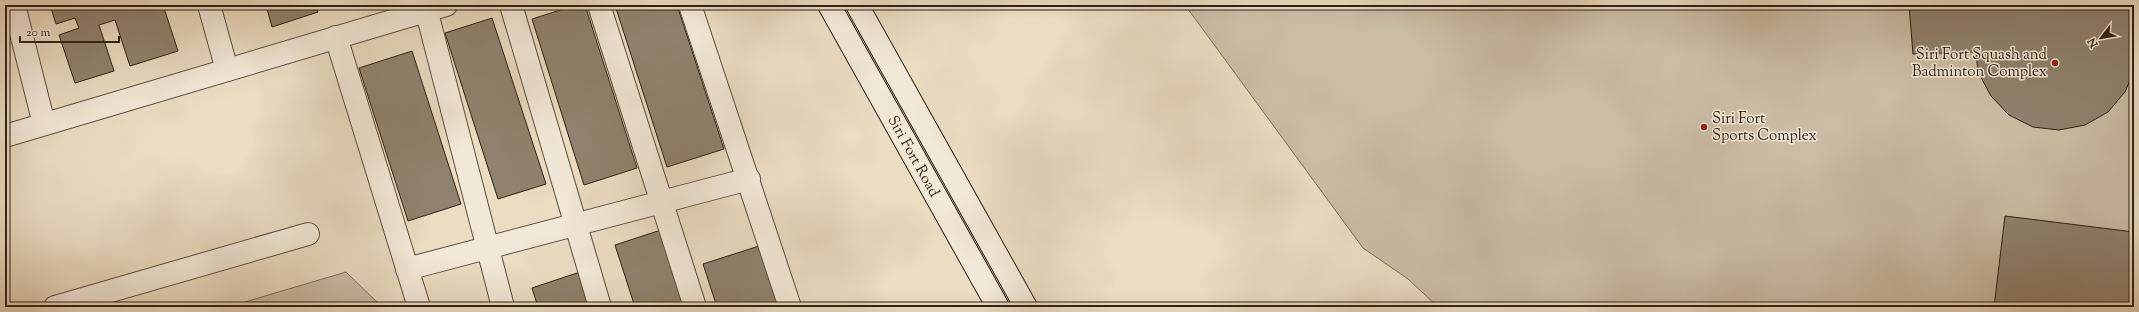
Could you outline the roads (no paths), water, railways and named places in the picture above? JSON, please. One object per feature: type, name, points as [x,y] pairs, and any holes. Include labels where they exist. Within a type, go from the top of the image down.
[{"type":"street","points":[[14,5],[44,124]]},
{"type":"street","points":[[209,5],[227,70]]},
{"type":"street","points":[[511,5],[600,307]]},
{"type":"street","points":[[599,5],[696,307]]},
{"type":"street","points":[[690,5],[749,179],[790,307]]},
{"type":"street","name":"Siri Fort Road","points":[[829,5],[998,307]]},
{"type":"street","name":"Siri Fort Road","points":[[857,5],[1026,307]]},
{"type":"street","points":[[5,136],[433,7],[488,248],[503,307]]},
{"type":"street","points":[[336,37],[419,307]]},
{"type":"street","points":[[407,269],[749,179]]},
{"type":"street","points":[[55,307],[308,234]]},
{"type":"place","name":"Siri Fort Squash and Badminton Complex","points":[[2055,63]]},
{"type":"place","name":"Siri Fort Sports Complex","points":[[1704,127]]}]
